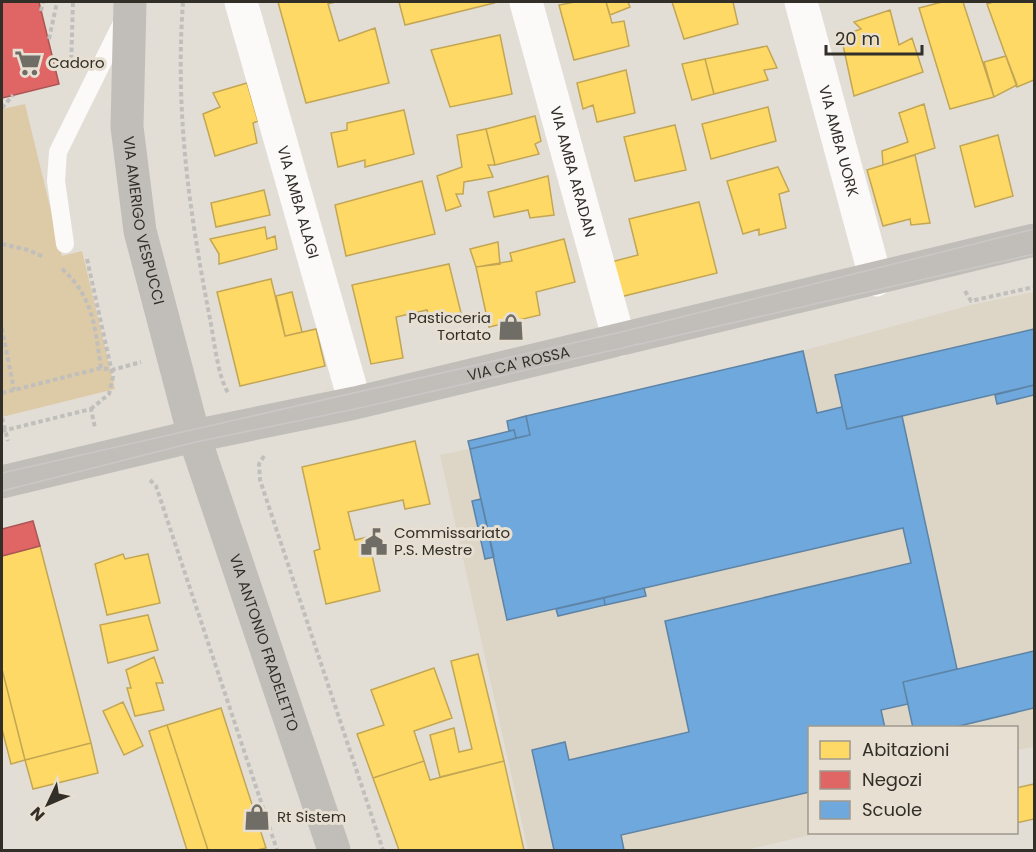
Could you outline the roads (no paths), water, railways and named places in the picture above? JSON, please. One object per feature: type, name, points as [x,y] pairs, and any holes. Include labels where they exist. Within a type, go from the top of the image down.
[{"type":"street","name":"VIA AMBA ALAGI","points":[[241,2],[355,404]]},
{"type":"street","name":"VIA AMBA ARADAN","points":[[526,2],[619,340]]},
{"type":"street","name":"VIA AMBA UORK","points":[[801,2],[876,280]]},
{"type":"street","name":"VIA AMERIGO VESPUCCI","points":[[130,5],[127,127],[140,231],[194,436]]},
{"type":"street","name":"VIA CA' ROSSA","points":[[2,482],[194,436],[355,404],[1035,240]]},
{"type":"street","name":"VIA ANTONIO FRADELETTO","points":[[194,436],[334,850]]},
{"type":"lane","points":[[65,244],[56,181],[58,152],[130,5]]},
{"type":"tram line","points":[[2,473],[617,333],[1034,229]]},
{"type":"tram line","points":[[2,491],[196,442],[355,409],[1034,254]]},
{"type":"place","name":"Cadoro","points":[[28,63]]},
{"type":"place","name":"Pasticceria Tortato","points":[[511,327]]},
{"type":"place","name":"Commissariato P.S. Mestre","points":[[374,542]]},
{"type":"place","name":"Rt Sistem","points":[[257,817]]}]
